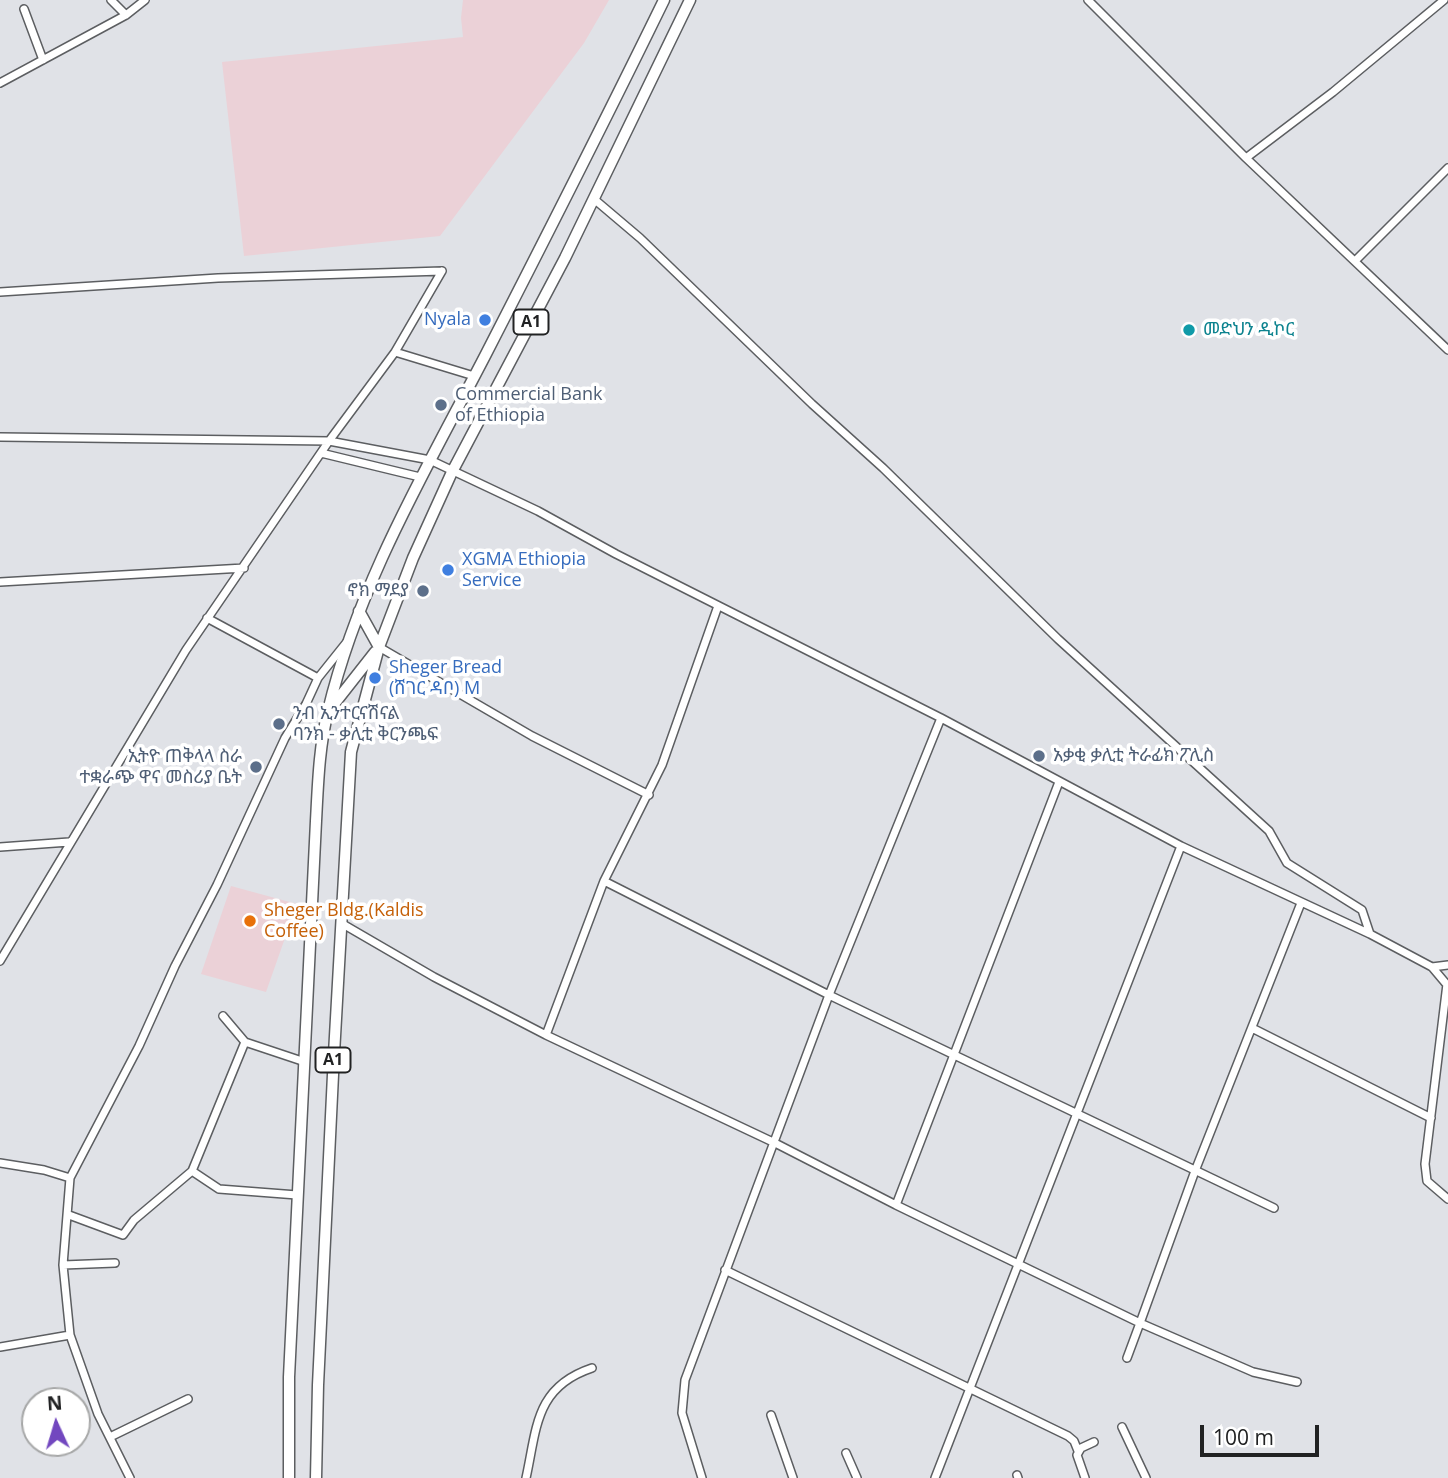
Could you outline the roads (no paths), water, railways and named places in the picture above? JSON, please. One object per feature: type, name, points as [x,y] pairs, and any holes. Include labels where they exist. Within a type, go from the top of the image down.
[{"type":"main road","name":"A1","points":[[289,1478],[289,1377],[297,1195],[320,756],[327,713],[349,638],[387,542],[595,143],[664,0]]},
{"type":"main road","name":"A1","points":[[316,1478],[319,1371],[351,752],[379,647],[413,558],[452,472],[594,199],[690,0]]},
{"type":"main road","points":[[359,611],[379,647]]},
{"type":"main road","name":"A1","points":[[327,713],[379,647]]},
{"type":"street","points":[[111,0],[126,15]]},
{"type":"street","points":[[0,83],[126,15],[145,0]]},
{"type":"street","points":[[1088,0],[1246,158],[1448,350]]},
{"type":"street","points":[[1246,158],[1333,92],[1444,0]]},
{"type":"street","points":[[24,9],[43,60]]},
{"type":"street","points":[[1354,261],[1448,168]]},
{"type":"street","points":[[594,199],[640,238],[812,404],[883,468],[1058,639],[1269,831],[1287,863],[1362,910],[1370,934]]},
{"type":"street","points":[[0,292],[218,278],[442,271],[395,352],[329,441],[207,618],[69,842],[0,961]]},
{"type":"street","points":[[395,352],[474,376]]},
{"type":"street","points":[[0,437],[329,441],[430,460],[538,511],[940,718],[1181,846],[1370,934],[1432,967],[1447,985],[1425,1175],[1431,1186],[1448,1199]]},
{"type":"street","points":[[321,453],[421,477]]},
{"type":"street","points":[[0,582],[244,568]]},
{"type":"street","points":[[546,1035],[604,881],[662,765],[718,606]]},
{"type":"street","points":[[207,618],[318,678]]},
{"type":"street","points":[[130,1478],[98,1413],[70,1335],[63,1265],[70,1178],[139,1046],[285,738],[318,678],[349,638]]},
{"type":"street","points":[[379,647],[532,736],[649,794]]},
{"type":"street","points":[[702,1478],[682,1413],[681,1403],[688,1370],[829,995],[940,718]]},
{"type":"street","points":[[896,1205],[1059,782]]},
{"type":"street","points":[[0,847],[69,842]]},
{"type":"street","points":[[935,1478],[1181,846]]},
{"type":"street","points":[[604,881],[829,995],[1274,1208]]},
{"type":"street","points":[[1127,1358],[1195,1171],[1301,903]]},
{"type":"street","points":[[341,923],[433,977],[546,1035],[775,1143],[1140,1323],[1253,1372],[1297,1382]]},
{"type":"street","points":[[1432,967],[1448,965]]},
{"type":"street","points":[[223,1016],[246,1042],[305,1062]]},
{"type":"street","points":[[1252,1028],[1431,1118]]},
{"type":"street","points":[[69,1215],[123,1235],[134,1220],[192,1171],[246,1042]]},
{"type":"street","points":[[0,1163],[44,1170],[70,1178]]},
{"type":"street","points":[[192,1171],[219,1189],[297,1195]]},
{"type":"street","points":[[63,1265],[115,1263]]},
{"type":"street","points":[[725,1269],[1068,1436],[1074,1441],[1078,1451],[1077,1460],[1085,1478]]},
{"type":"street","points":[[0,1348],[70,1335]]},
{"type":"street","points":[[526,1478],[541,1408],[548,1396],[592,1368]]},
{"type":"street","points":[[110,1437],[188,1399]]},
{"type":"street","points":[[771,1415],[793,1478]]},
{"type":"street","points":[[1122,1427],[1146,1478]]},
{"type":"street","points":[[1078,1451],[1094,1442]]},
{"type":"street","points":[[846,1453],[857,1478]]},
{"type":"place","name":"Nyala","points":[[485,320]]},
{"type":"place","name":"መድህን ዲኮር","points":[[1189,330]]},
{"type":"place","name":"Commercial Bank of Ethiopia","points":[[441,405]]},
{"type":"place","name":"XGMA Ethiopia Service","points":[[448,570]]},
{"type":"place","name":"ኖክ ማደያ","points":[[423,591]]},
{"type":"place","name":"Sheger Bread (ሸገር ዳቦ) M","points":[[375,678]]},
{"type":"place","name":"ንብ ኢንተርናሽናል ባንክ - ቃሊቲ ቅርንጫፍ","points":[[279,724]]},
{"type":"place","name":"አቃቂ ቃሊቲ ትራፊክ ፖሊስ","points":[[1039,756]]},
{"type":"place","name":"ኢትዮ ጠቅላላ ስራ ተቋራጭ ዋና መስሪያ ቤት","points":[[256,767]]},
{"type":"place","name":"Sheger Bldg.(Kaldis Coffee)","points":[[250,921]]}]
